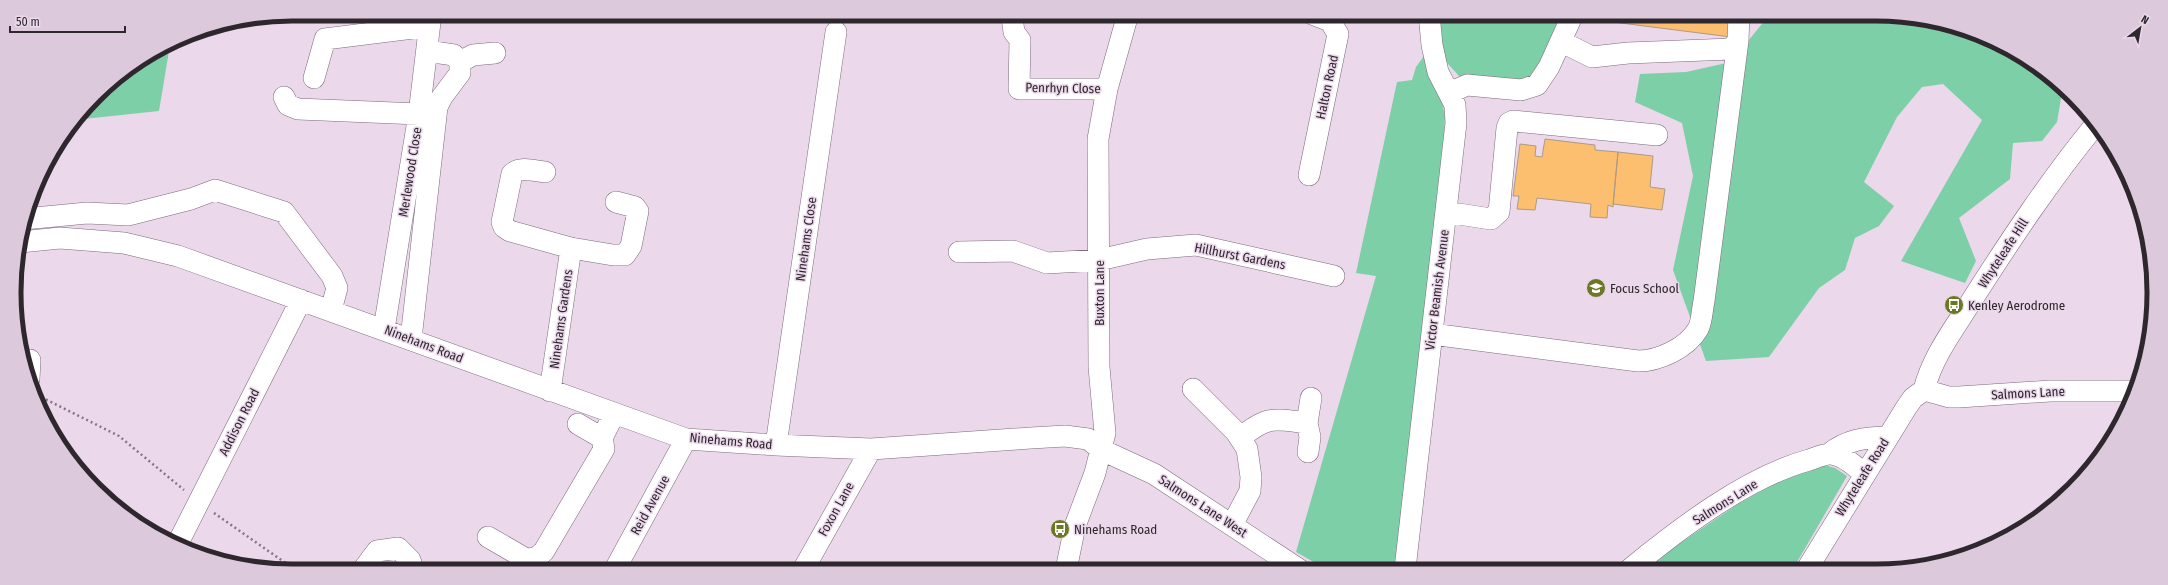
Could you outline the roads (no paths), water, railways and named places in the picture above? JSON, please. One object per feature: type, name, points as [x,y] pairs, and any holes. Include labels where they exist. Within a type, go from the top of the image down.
[{"type":"street","points":[[314,78],[325,39],[424,21]]},
{"type":"street","name":"Merlewood Close","points":[[384,329],[419,114],[430,21]]},
{"type":"street","name":"Penrhyn Close","points":[[1013,21],[1014,32],[1020,40],[1020,89],[1107,89]]},
{"type":"street","name":"Buxton Lane","points":[[1067,564],[1075,526],[1102,450],[1106,433],[1099,367],[1098,140],[1107,89],[1126,21]]},
{"type":"street","name":"Halton Road","points":[[1309,175],[1338,34],[1328,21]]},
{"type":"street","name":"Victor Beamish Avenue","points":[[1406,564],[1456,123],[1455,105],[1438,72],[1432,45],[1430,21]]},
{"type":"street","points":[[1449,93],[1467,85],[1521,90],[1537,85],[1562,42],[1570,21]]},
{"type":"street","points":[[1432,334],[1644,361],[1650,361],[1671,353],[1685,343],[1698,329],[1704,302],[1738,41],[1739,21]]},
{"type":"street","name":"Ninehams Close","points":[[776,445],[836,32]]},
{"type":"street","points":[[1562,42],[1592,57],[1628,53],[1730,49],[1738,41]]},
{"type":"street","points":[[411,339],[437,107],[442,97],[460,73],[460,62],[454,55],[427,51]]},
{"type":"street","points":[[460,62],[473,55],[495,54]]},
{"type":"street","points":[[284,97],[288,105],[298,109],[419,114]]},
{"type":"street","points":[[1446,212],[1491,219],[1499,212],[1507,128],[1509,123],[1513,120],[1657,135]]},
{"type":"street","name":"Whyteleafe Hill","points":[[1924,390],[1928,373],[1946,342],[2020,226],[2092,129]]},
{"type":"street","points":[[545,172],[521,170],[515,171],[512,174],[502,222],[504,227],[510,231],[571,248],[613,255],[625,255],[631,246],[638,211],[635,207],[616,202]]},
{"type":"street","points":[[31,219],[87,213],[128,215],[190,199],[215,190],[284,212],[332,276],[337,288],[331,310]]},
{"type":"street","name":"Ninehams Road","points":[[26,241],[60,238],[124,243],[178,256],[686,439],[776,445],[871,448],[1065,436],[1088,440],[1102,450]]},
{"type":"street","name":"Hillhurst Gardens","points":[[959,252],[1013,252],[1047,263],[1099,260],[1147,250],[1196,245],[1334,276]]},
{"type":"street","name":"Ninehams Gardens","points":[[550,391],[571,248]]},
{"type":"street","name":"Addison Road","points":[[180,539],[301,300]]},
{"type":"street","points":[[1193,389],[1240,438],[1247,449],[1251,477],[1250,491],[1232,525]]},
{"type":"street","name":"Salmons Lane","points":[[1924,390],[1949,397],[2050,391],[2128,391]]},
{"type":"street","name":"Whyteleafe Road","points":[[1810,564],[1887,437],[1913,398],[1924,390]]},
{"type":"street","points":[[1308,452],[1310,436],[1307,423],[1312,398]]},
{"type":"street","points":[[488,537],[526,559],[534,559],[539,556],[604,449],[602,438],[614,414]]},
{"type":"street","points":[[1240,438],[1262,421],[1281,420],[1307,423]]},
{"type":"street","points":[[578,424],[602,438]]},
{"type":"street","name":"Salmons Lane","points":[[1636,564],[1691,522],[1744,489],[1786,466],[1829,454],[1841,444],[1872,437],[1887,437]]},
{"type":"street","name":"Reid Avenue","points":[[617,564],[686,439]]},
{"type":"street","name":"Foxon Lane","points":[[806,564],[871,448]]},
{"type":"street","name":"Salmons Lane West","points":[[1102,450],[1154,474],[1291,564]]},
{"type":"street","points":[[1829,454],[1840,456],[1864,473]]},
{"type":"street","points":[[367,564],[377,551],[398,548],[410,560],[411,564]]},
{"type":"place","name":"Focus School","points":[[1596,288]]},
{"type":"place","name":"Kenley Aerodrome","points":[[1954,305]]},
{"type":"place","name":"Ninehams Road","points":[[1060,529]]}]
